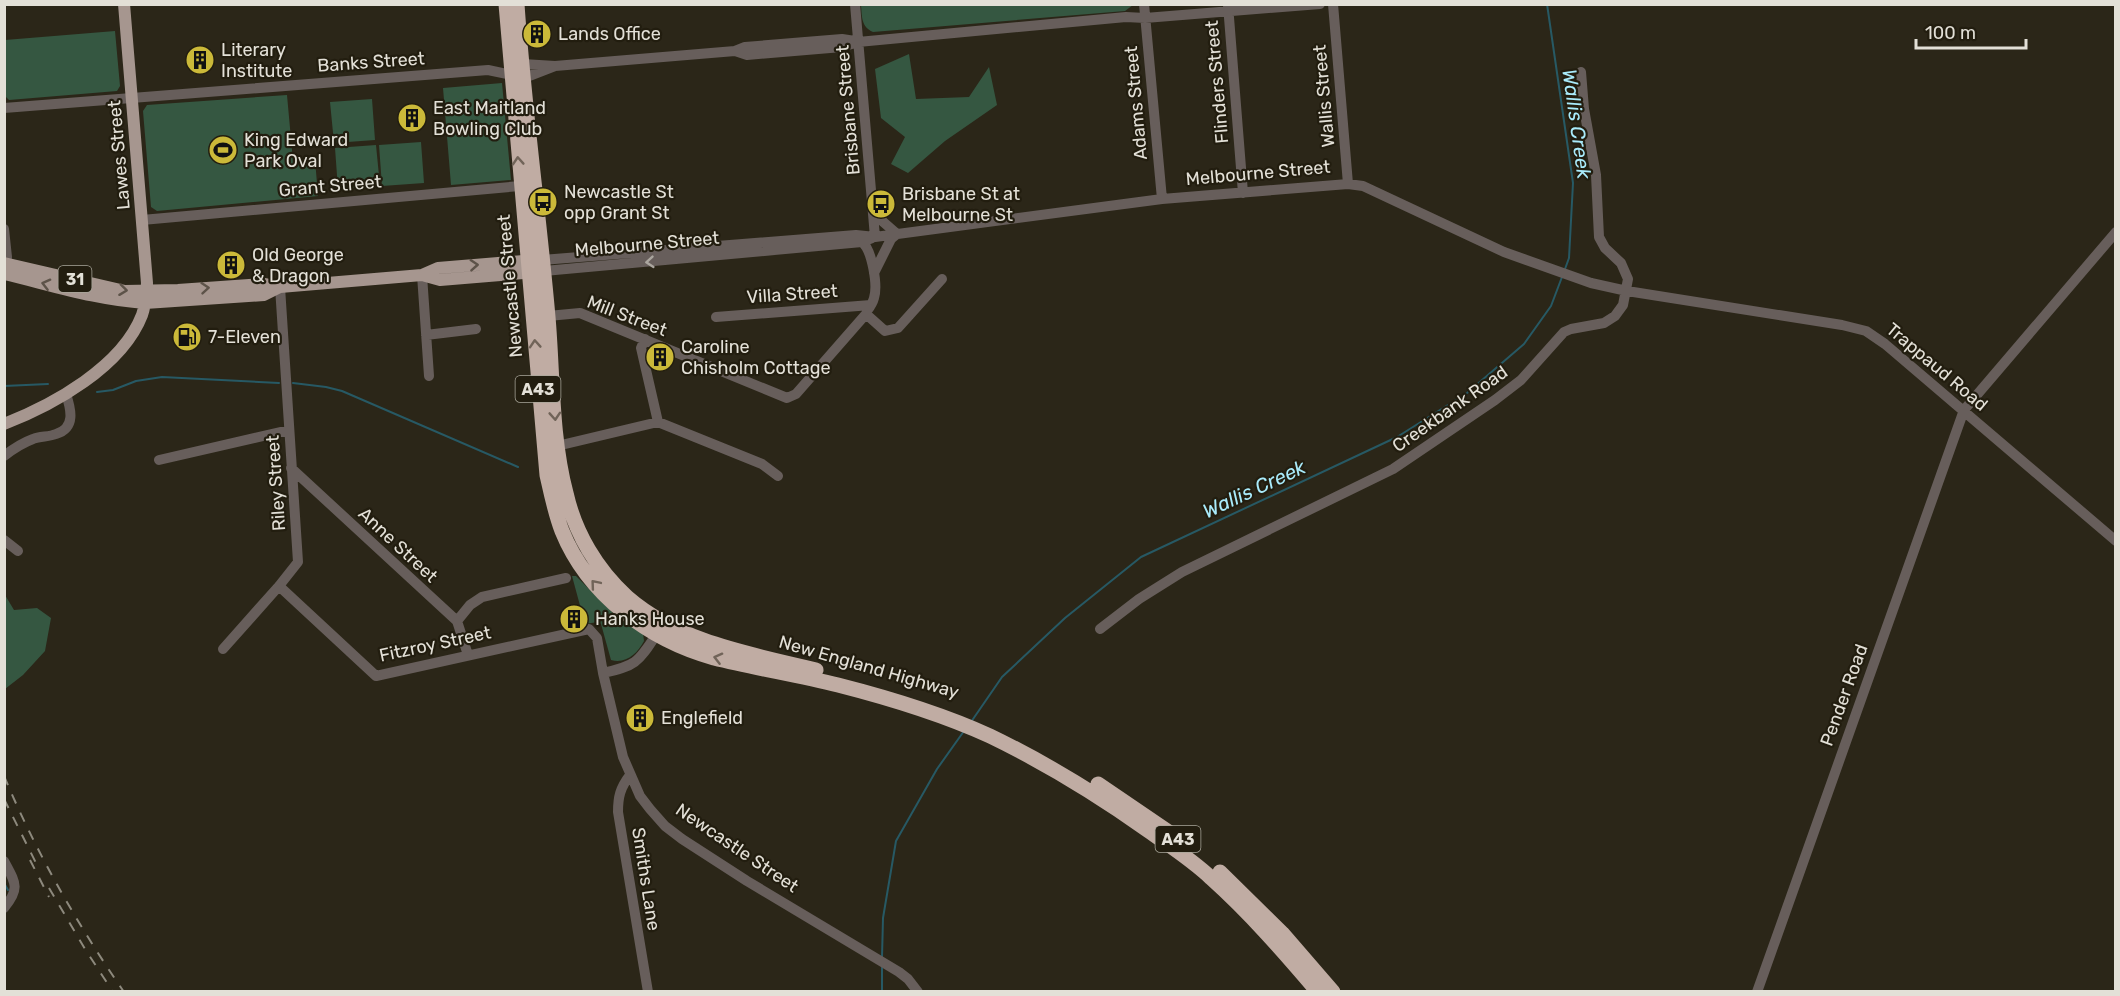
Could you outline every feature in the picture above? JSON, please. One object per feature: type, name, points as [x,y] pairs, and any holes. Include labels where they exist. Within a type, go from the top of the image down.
[{"type":"highway","name":"Newcastle Street","points":[[506,4],[517,69],[550,447],[573,516],[598,566],[659,628]]},
{"type":"highway","name":"Newcastle Street","points":[[517,4],[520,186],[548,316],[550,447]]},
{"type":"highway","name":"New England Highway","points":[[659,628],[687,634],[738,651],[847,678],[990,731],[1088,777],[1195,851],[1232,883],[1275,926],[1334,992]]},
{"type":"highway","name":"New England Highway","points":[[990,731],[1095,794],[1210,876],[1258,924],[1318,992]]},
{"type":"main road","name":"Lawes Street","points":[[124,4],[142,220],[146,298]]},
{"type":"main road","name":"Melbourne Street","points":[[5,268],[101,298],[146,298],[264,295],[280,287],[422,275],[440,280],[536,266]]},
{"type":"main road","points":[[4,424],[33,413],[66,394],[117,352],[135,330],[146,298]]},
{"type":"street","name":"Brisbane Street","points":[[855,4],[875,237]]},
{"type":"street","name":"Adams Street","points":[[1144,4],[1162,199]]},
{"type":"street","name":"Banks Street","points":[[4,108],[735,51],[747,55],[842,47],[858,42],[1126,17],[1145,18],[1228,8],[1320,4]]},
{"type":"street","name":"Wallis Street","points":[[1333,4],[1348,184]]},
{"type":"street","name":"Flinders Street","points":[[1228,8],[1243,193]]},
{"type":"street","name":"Banks Street","points":[[488,70],[517,69]]},
{"type":"street","points":[[1581,72],[1584,109],[1596,175],[1599,237],[1605,248],[1621,263],[1628,279],[1626,291]]},
{"type":"street","name":"Melbourne Street","points":[[536,266],[862,242],[875,237],[1162,199],[1348,184],[1364,186],[1463,234],[1539,265],[1591,283],[1626,291]]},
{"type":"street","name":"Grant Street","points":[[142,220],[520,186]]},
{"type":"street","points":[[873,213],[897,234],[891,239],[874,273]]},
{"type":"street","points":[[4,229],[5,268]]},
{"type":"street","points":[[1964,410],[2115,232]]},
{"type":"street","name":"Melbourne Street","points":[[536,266],[856,235],[875,237]]},
{"type":"street","points":[[862,242],[870,251],[871,267],[874,273],[875,296],[868,309],[885,331],[898,328],[942,279]]},
{"type":"street","points":[[422,275],[429,376]]},
{"type":"street","name":"Riley Street","points":[[224,649],[298,562],[280,287]]},
{"type":"street","name":"Trappaud Road","points":[[1626,291],[1842,325],[1866,331],[1885,344],[1964,410],[2115,541]]},
{"type":"street","name":"Creekbank Road","points":[[1100,629],[1139,599],[1182,572],[1393,469],[1504,394],[1521,380],[1564,332],[1604,323],[1615,316],[1623,305],[1626,291]]},
{"type":"street","name":"Mill Street","points":[[548,316],[580,313],[787,398],[796,394],[868,309]]},
{"type":"street","name":"Villa Street","points":[[716,316],[868,309]]},
{"type":"street","points":[[426,335],[476,329]]},
{"type":"street","points":[[645,339],[641,348],[658,422]]},
{"type":"street","points":[[4,456],[26,442],[59,434],[64,430],[71,419],[66,394]]},
{"type":"street","name":"Pender Road","points":[[1757,992],[1964,410]]},
{"type":"street","points":[[550,447],[658,422],[762,464],[778,476]]},
{"type":"street","points":[[159,460],[289,430]]},
{"type":"street","name":"Anne Street","points":[[291,468],[457,621],[468,655]]},
{"type":"street","points":[[4,540],[18,551]]},
{"type":"street","points":[[457,621],[470,605],[482,597],[566,578]]},
{"type":"street","name":"Fitzroy Street","points":[[279,586],[376,676],[586,629],[593,632]]},
{"type":"street","points":[[603,673],[633,665],[642,656],[659,628]]},
{"type":"street","name":"Newcastle Street","points":[[593,632],[597,638],[622,757],[640,796],[665,826],[747,881],[900,972],[918,992]]},
{"type":"street","name":"Smiths Lane","points":[[630,776],[621,786],[618,812],[648,992]]},
{"type":"street","points":[[4,861],[16,886],[13,896],[4,908]]},
{"type":"green space","points":[[861,4],[1133,5],[1125,11],[873,32],[864,24]]},
{"type":"green space","points":[[115,31],[120,86],[117,91],[9,100],[5,96],[5,40]]},
{"type":"green space","points":[[909,54],[916,99],[969,97],[989,67],[997,105],[945,141],[908,173],[891,164],[905,137],[881,118],[875,69]]},
{"type":"green space","points":[[502,83],[511,180],[451,185],[443,88]]},
{"type":"green space","points":[[287,95],[293,161],[315,159],[318,196],[157,211],[151,207],[143,111],[147,105]]},
{"type":"green space","points":[[372,99],[375,140],[334,143],[330,102]]},
{"type":"green space","points":[[421,142],[424,183],[382,186],[379,145]]},
{"type":"green space","points":[[376,145],[380,186],[338,189],[335,148]]},
{"type":"green space","points":[[572,576],[576,576],[624,622],[643,633],[644,641],[630,657],[622,661],[611,660],[601,624],[598,622],[585,624]]},
{"type":"green space","points":[[5,595],[14,610],[37,608],[51,618],[45,651],[23,675],[5,689]]},
{"type":"waterway","name":"Wallis Creek","points":[[1547,4],[1573,183],[1569,258],[1565,269]]},
{"type":"waterway","name":"Wallis Creek","points":[[971,722],[1002,677],[1065,618],[1141,557],[1397,437],[1467,393],[1524,344],[1551,306],[1562,277]]},
{"type":"waterway","points":[[97,392],[113,390],[136,381],[162,377],[279,383]]},
{"type":"waterway","points":[[293,383],[342,391],[518,467]]},
{"type":"waterway","points":[[4,386],[48,384]]},
{"type":"waterway","name":"Wallis Creek","points":[[882,957],[883,918],[896,841],[937,769],[964,731]]},
{"type":"waterway","points":[[4,883],[8,890]]},
{"type":"waterway","name":"Wallis Creek","points":[[882,966],[882,992]]},
{"type":"railway","points":[[4,776],[58,887],[124,992]]},
{"type":"railway","points":[[4,799],[38,867]]},
{"type":"railway","points":[[30,860],[49,897]]},
{"type":"railway","points":[[49,888],[113,992]]},
{"type":"place","name":"Lands Office","points":[[537,34]]},
{"type":"place","name":"Literary Institute","points":[[200,60]]},
{"type":"place","name":"East Maitland Bowling Club","points":[[412,118]]},
{"type":"place","name":"King Edward Park Oval","points":[[223,150]]},
{"type":"place","name":"Newcastle St opp Grant St","points":[[543,202]]},
{"type":"place","name":"Brisbane St at Melbourne St","points":[[881,204]]},
{"type":"place","name":"Old George & Dragon","points":[[231,265]]},
{"type":"place","name":"7-Eleven","points":[[187,337]]},
{"type":"place","name":"Caroline Chisholm Cottage","points":[[660,357]]},
{"type":"place","name":"Hanks House","points":[[574,619]]},
{"type":"place","name":"Englefield","points":[[640,718]]}]
